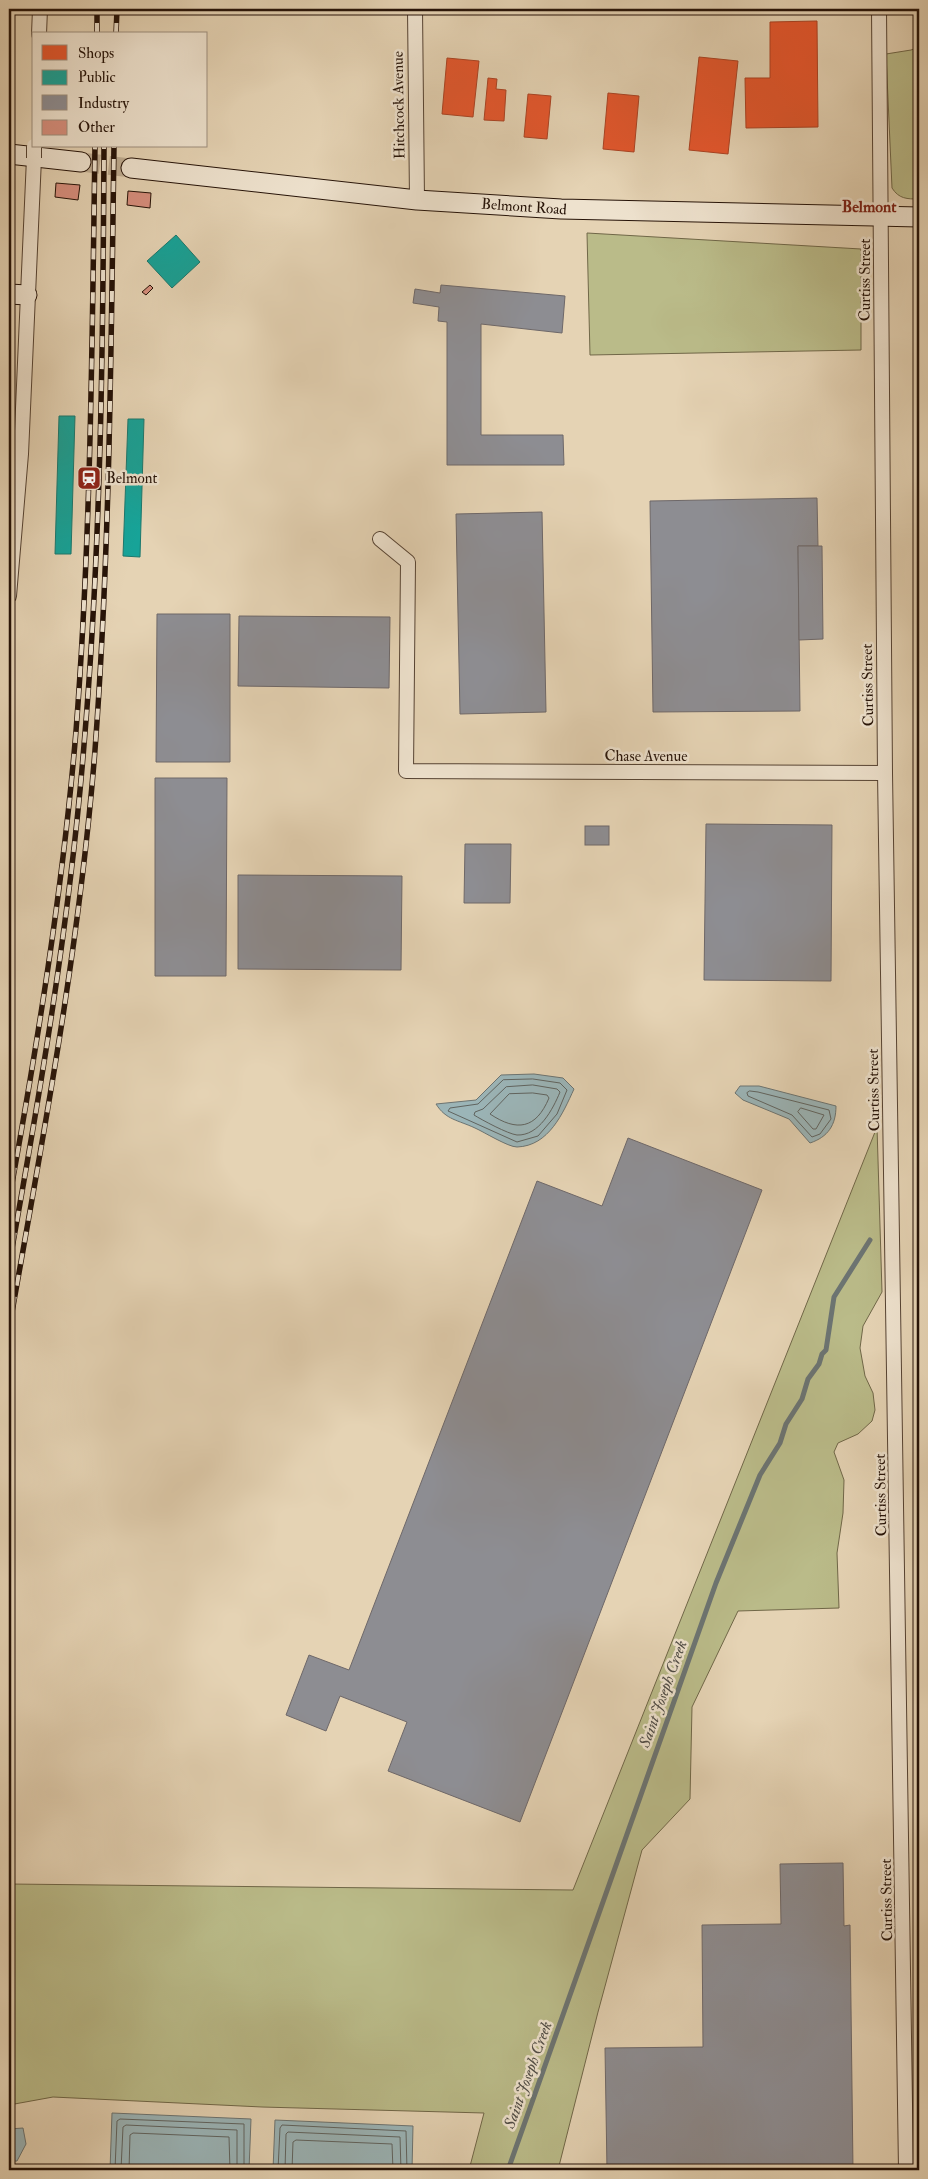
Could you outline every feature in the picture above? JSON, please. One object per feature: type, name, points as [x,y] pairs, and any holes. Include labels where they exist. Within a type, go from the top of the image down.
[{"type":"main road","points":[[9,154],[81,162]]},
{"type":"main road","name":"Belmont Road","points":[[130,168],[417,200],[580,210],[919,217]]},
{"type":"street","points":[[39,32],[40,9]]},
{"type":"street","name":"Hitchcock Avenue","points":[[415,9],[417,200]]},
{"type":"street","name":"Curtiss Street","points":[[879,9],[885,773],[906,2170]]},
{"type":"street","points":[[9,596],[15,454],[18,294],[31,203],[34,152]]},
{"type":"street","name":"Chase Avenue","points":[[380,539],[408,562],[406,771],[885,773]]},
{"type":"green space","points":[[919,47],[919,199],[911,199],[900,196],[892,188],[886,54]]},
{"type":"green space","points":[[587,233],[861,249],[861,350],[590,355]]},
{"type":"green space","points":[[877,1127],[882,1292],[863,1326],[860,1348],[865,1376],[873,1393],[875,1410],[872,1421],[858,1434],[838,1443],[834,1452],[844,1480],[843,1513],[837,1553],[839,1608],[738,1611],[692,1707],[690,1799],[642,1850],[558,2170],[469,2170],[484,2113],[262,2107],[53,2097],[9,2105],[9,1884],[573,1890]]},
{"type":"water","points":[[534,1074],[563,1078],[574,1089],[560,1118],[553,1127],[538,1141],[528,1145],[517,1147],[502,1142],[448,1117],[436,1104],[476,1100],[501,1075]]},
{"type":"water","points":[[740,1086],[759,1086],[836,1106],[833,1124],[826,1134],[810,1143],[789,1119],[743,1100],[735,1093]]},
{"type":"water","points":[[112,2113],[251,2119],[249,2170],[110,2170]]},
{"type":"water","points":[[275,2120],[413,2126],[412,2170],[273,2170]]},
{"type":"water","points":[[23,2128],[26,2144],[17,2161],[9,2161],[9,2129]]},
{"type":"building: Shops","points":[[817,21],[818,127],[746,128],[745,78],[770,78],[770,22]]},
{"type":"building: Shops","points":[[699,57],[738,61],[728,154],[689,150]]},
{"type":"building: Shops","points":[[447,58],[479,61],[473,117],[442,114]]},
{"type":"building: Shops","points":[[488,78],[497,79],[496,89],[506,90],[504,121],[484,120]]},
{"type":"building: Shops","points":[[608,93],[639,96],[634,152],[603,149]]},
{"type":"building: Shops","points":[[528,94],[551,96],[547,139],[524,137]]},
{"type":"building: Public","points":[[176,235],[200,262],[172,288],[147,261]]},
{"type":"building: Public","points":[[59,416],[75,416],[71,554],[55,554]]},
{"type":"building: Public","points":[[128,419],[144,419],[140,557],[123,556]]},
{"type":"building: Industry","points":[[441,285],[565,296],[562,333],[481,324],[481,435],[563,435],[564,465],[447,465],[447,322],[438,321],[439,307],[413,303],[415,289],[440,293]]},
{"type":"building: Industry","points":[[817,498],[818,546],[798,546],[800,711],[653,712],[650,501]]},
{"type":"building: Industry","points":[[542,512],[546,712],[460,714],[456,514]]},
{"type":"building: Industry","points":[[798,546],[822,546],[823,639],[799,640]]},
{"type":"building: Industry","points":[[157,614],[230,614],[230,762],[156,762]]},
{"type":"building: Industry","points":[[239,616],[390,617],[389,688],[238,686]]},
{"type":"building: Industry","points":[[155,778],[227,778],[226,976],[155,976]]},
{"type":"building: Industry","points":[[706,824],[832,825],[831,981],[704,980]]},
{"type":"building: Industry","points":[[585,826],[609,826],[609,845],[585,845]]},
{"type":"building: Industry","points":[[465,844],[511,844],[510,903],[464,903]]},
{"type":"building: Industry","points":[[238,875],[402,876],[401,970],[238,969]]},
{"type":"building: Industry","points":[[628,1138],[762,1190],[520,1822],[388,1771],[407,1722],[340,1696],[326,1731],[286,1715],[309,1655],[349,1670],[537,1181],[602,1206]]},
{"type":"building: Industry","points":[[843,1863],[844,1926],[850,1925],[853,2170],[607,2170],[605,2048],[703,2047],[702,1925],[781,1924],[780,1864]]},
{"type":"building: Other","points":[[56,183],[80,185],[78,200],[55,197]]},
{"type":"building: Other","points":[[128,191],[151,193],[150,208],[127,205]]},
{"type":"building: Other","points":[[150,285],[153,288],[146,295],[142,292]]},
{"type":"waterway","name":"Saint Joseph Creek","points":[[508,2170],[716,1583],[760,1475],[780,1443],[786,1424],[802,1399],[808,1379],[826,1350],[834,1297],[870,1240]]},
{"type":"tunnel","points":[[81,162],[131,168]]},
{"type":"railway","points":[[97,9],[97,32]]},
{"type":"railway","points":[[116,32],[117,9]]},
{"type":"railway","points":[[9,1200],[48,967],[64,849],[76,731],[88,512],[95,148]]},
{"type":"railway","points":[[9,1265],[53,1006],[71,876],[84,745],[98,521],[102,371],[104,148]]},
{"type":"railway","points":[[9,1329],[70,968],[80,895],[95,750],[107,524],[114,148]]},
{"type":"place","name":"Belmont","points":[[89,478]]},
{"type":"district","name":"Belmont","points":[[869,207]]}]
